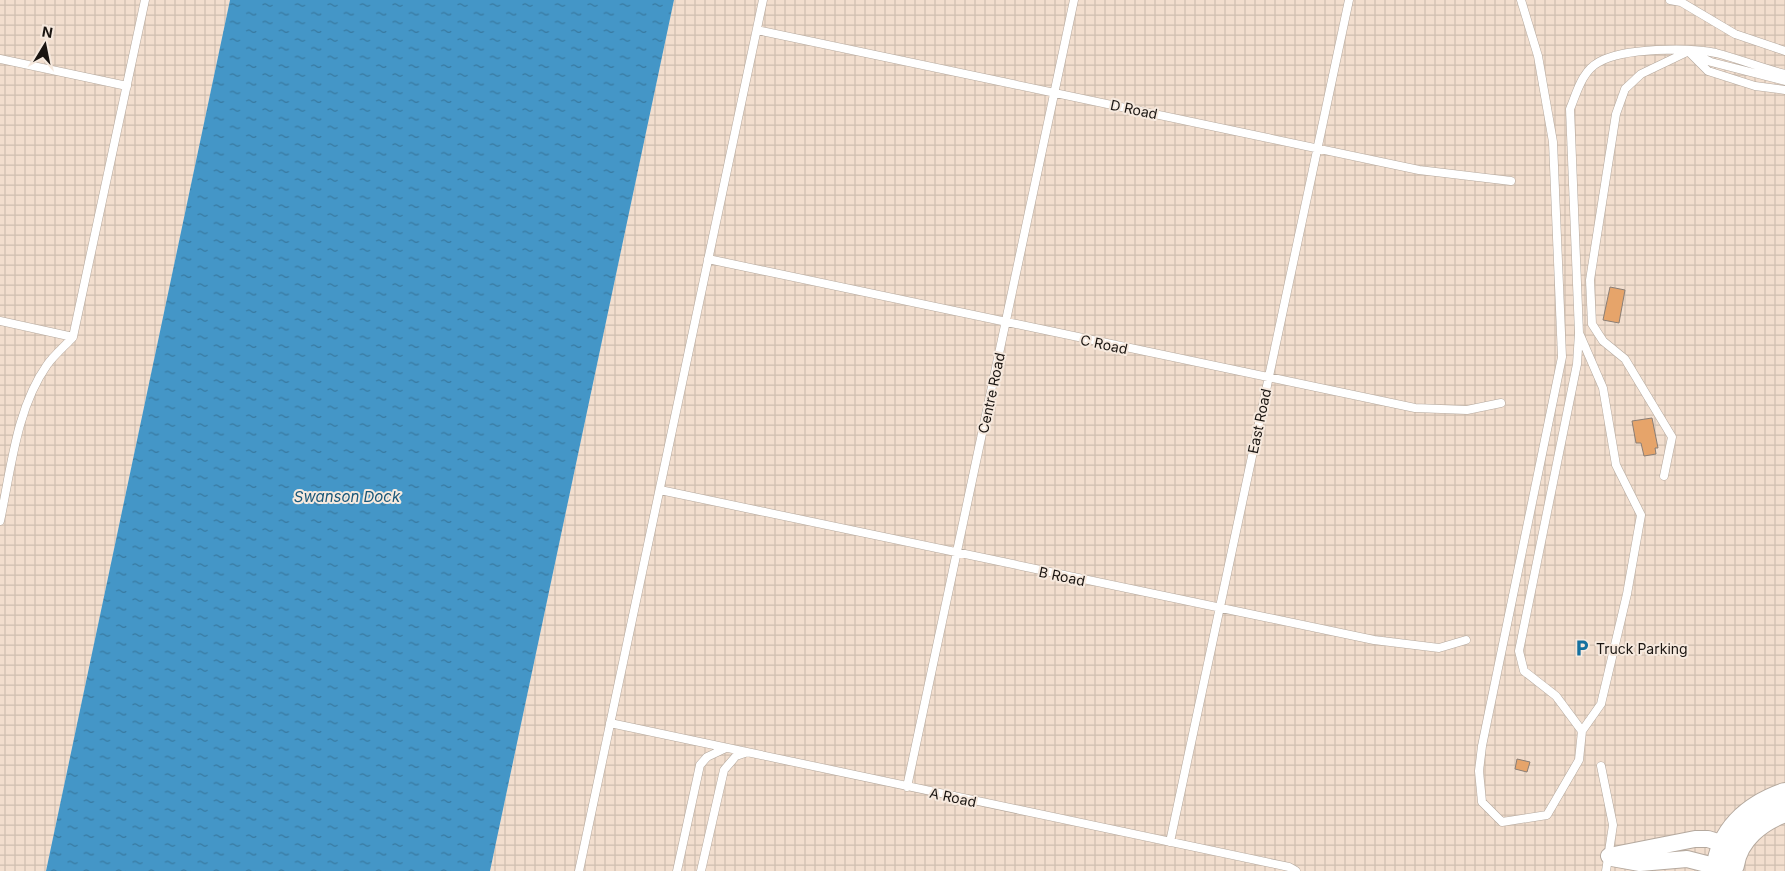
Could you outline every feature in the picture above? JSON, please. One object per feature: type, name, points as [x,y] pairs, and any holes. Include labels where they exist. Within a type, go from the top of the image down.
[{"type":"street","points":[[1723,870],[1724,844],[1734,827],[1748,812],[1785,794]]},
{"type":"street","points":[[1723,870],[1749,833],[1773,816],[1785,811]]},
{"type":"street","points":[[1608,863],[1695,838],[1724,844]]},
{"type":"street","points":[[1608,863],[1617,860],[1640,863],[1687,859],[1723,870]]},
{"type":"lane","points":[[0,521],[19,431],[34,387],[48,364],[73,338],[145,0]]},
{"type":"lane","points":[[579,871],[764,0]]},
{"type":"lane","name":"Centre Road","points":[[907,787],[1074,0]]},
{"type":"lane","name":"East Road","points":[[1170,842],[1349,0]]},
{"type":"lane","points":[[1521,0],[1538,56],[1553,142],[1562,357],[1482,746],[1479,771],[1482,802],[1502,822],[1547,815],[1578,760],[1582,731],[1601,704],[1627,594],[1641,515],[1616,465],[1603,388],[1579,333]]},
{"type":"lane","points":[[1670,0],[1681,2],[1735,34],[1785,51]]},
{"type":"lane","name":"D Road","points":[[757,30],[1419,170],[1511,180]]},
{"type":"lane","points":[[1582,731],[1556,696],[1524,670],[1519,651],[1577,364],[1579,333],[1570,109],[1584,76],[1599,62],[1624,52],[1657,50],[1714,53],[1785,74]]},
{"type":"lane","points":[[1688,51],[1711,62],[1785,82]]},
{"type":"lane","points":[[1688,51],[1708,71],[1755,86],[1785,90]]},
{"type":"lane","points":[[1664,476],[1672,436],[1625,359],[1602,340],[1592,324],[1590,280],[1616,114],[1625,89],[1641,74],[1688,51]]},
{"type":"lane","points":[[0,59],[127,86]]},
{"type":"lane","name":"C Road","points":[[708,259],[1415,408],[1467,410],[1501,403]]},
{"type":"lane","points":[[0,321],[73,338]]},
{"type":"lane","name":"B Road","points":[[660,490],[956,554],[1374,640],[1439,648],[1466,640]]},
{"type":"lane","name":"A Road","points":[[610,723],[1289,867],[1296,871]]},
{"type":"lane","points":[[677,871],[700,765],[707,757],[726,748]]},
{"type":"lane","points":[[702,871],[724,770],[736,756],[749,753]]},
{"type":"lane","points":[[1601,766],[1613,826],[1608,863]]},
{"type":"shaded area","points":[[0,0],[230,0],[46,871],[0,871]]},
{"type":"shaded area","points":[[674,0],[1785,0],[1785,871],[490,871]]},
{"type":"water","name":"Swanson Dock","points":[[230,0],[674,0],[490,871],[46,871]]},
{"type":"building","points":[[1610,287],[1625,290],[1619,323],[1603,320]]},
{"type":"building","points":[[1652,418],[1658,448],[1655,448],[1656,454],[1644,456],[1641,443],[1636,443],[1632,421]]},
{"type":"building","points":[[1517,759],[1530,762],[1527,772],[1515,769]]},
{"type":"place","name":"Truck Parking","points":[[1582,648]]}]
